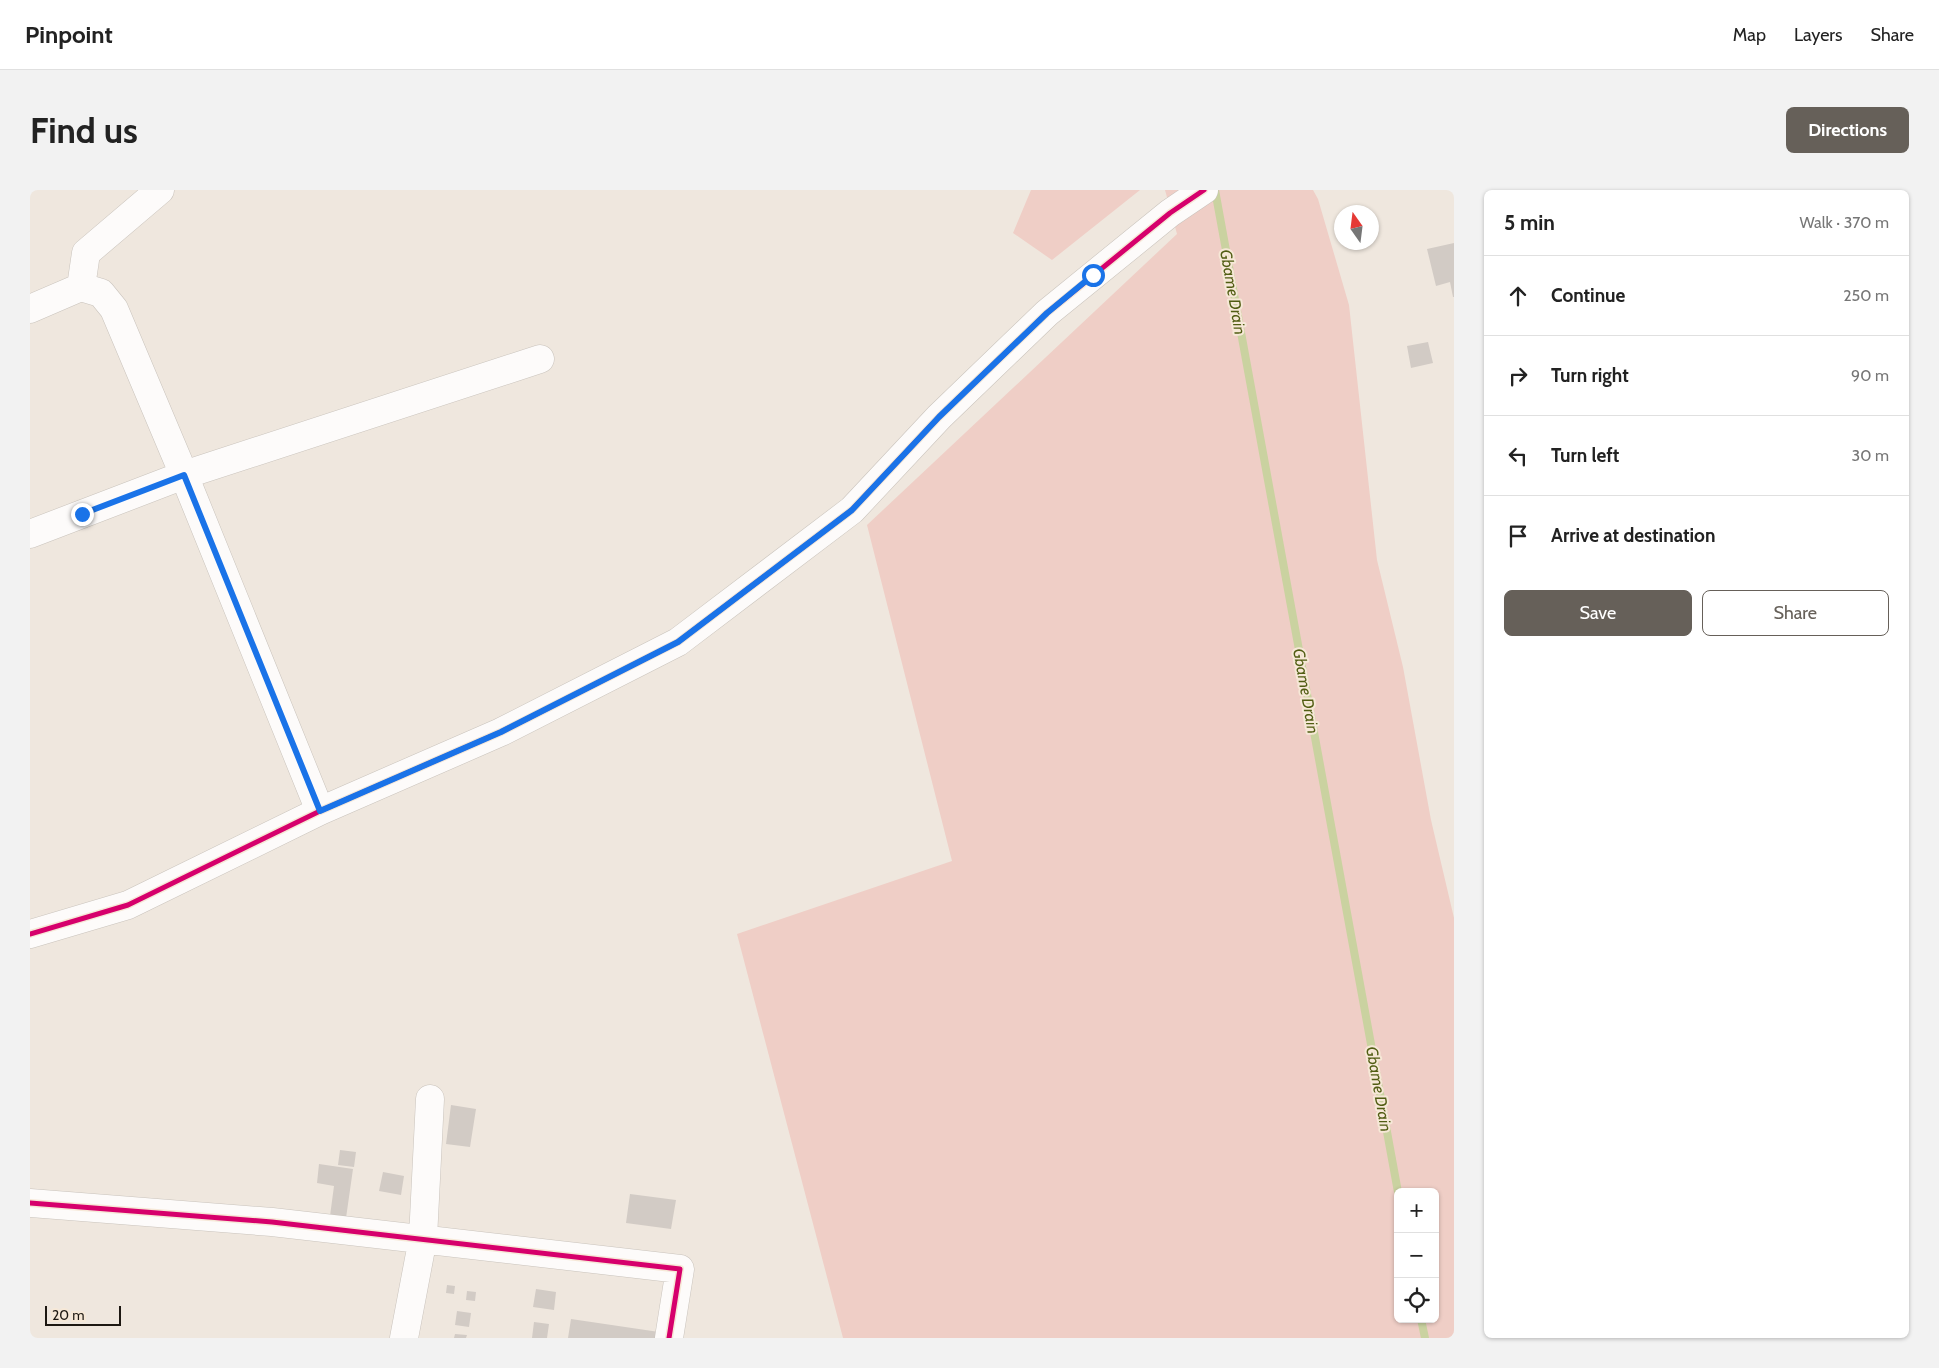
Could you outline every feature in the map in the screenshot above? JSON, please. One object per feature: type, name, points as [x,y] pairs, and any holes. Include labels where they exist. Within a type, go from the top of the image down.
[{"type":"street","points":[[81,288],[86,253],[160,190]]},
{"type":"street","points":[[30,934],[128,905],[320,811],[501,732],[678,642],[852,510],[939,417],[1047,313],[1170,213],[1204,190]]},
{"type":"street","points":[[30,309],[81,288],[101,293],[114,309],[184,475],[320,811]]},
{"type":"street","points":[[30,534],[184,475],[540,359]]},
{"type":"street","points":[[404,1338],[423,1238],[430,1099]]},
{"type":"street","points":[[30,1203],[272,1222],[680,1269],[669,1338]]},
{"type":"shaded area","points":[[1031,190],[1140,190],[1052,260],[1013,233]]},
{"type":"shaded area","points":[[1165,190],[1313,190],[1318,199],[1349,305],[1377,560],[1403,667],[1431,820],[1454,918],[1454,1338],[843,1338],[737,934],[952,861],[867,525],[1177,234]]},
{"type":"building","points":[[1454,243],[1453,297],[1450,282],[1436,286],[1427,249]]},
{"type":"building","points":[[1428,342],[1433,363],[1411,368],[1407,346]]},
{"type":"building","points":[[451,1105],[476,1109],[470,1147],[446,1144]]},
{"type":"building","points":[[340,1150],[356,1152],[354,1167],[338,1165]]},
{"type":"building","points":[[319,1164],[353,1169],[346,1218],[330,1216],[334,1186],[317,1183]]},
{"type":"building","points":[[383,1172],[404,1176],[401,1195],[379,1191]]},
{"type":"building","points":[[630,1194],[676,1200],[671,1229],[626,1223]]},
{"type":"building","points":[[447,1285],[455,1286],[454,1294],[446,1293]]},
{"type":"building","points":[[536,1289],[556,1292],[554,1310],[533,1307]]},
{"type":"building","points":[[467,1291],[476,1292],[475,1301],[466,1300]]},
{"type":"building","points":[[457,1311],[471,1313],[469,1327],[455,1325]]},
{"type":"building","points":[[571,1319],[659,1332],[658,1338],[568,1338]]},
{"type":"building","points":[[534,1322],[549,1324],[547,1338],[532,1338]]},
{"type":"building","points":[[455,1334],[467,1335],[466,1338],[454,1338]]},
{"type":"waterway","name":"Gbame Drain","points":[[1215,190],[1397,1188]]},
{"type":"waterway","name":"Gbame Drain","points":[[1422,1323],[1425,1338]]},
{"type":"cycle path","points":[[30,934],[128,905],[320,811],[501,732],[678,642],[852,510],[939,417],[1047,313],[1170,213],[1204,190]]},
{"type":"cycle path","points":[[30,1203],[272,1222],[680,1269],[669,1338]]},
{"type":"route","points":[[82,514],[184,475],[320,811],[501,732],[678,642],[852,510],[939,417],[1047,313],[1093,275]]}]
